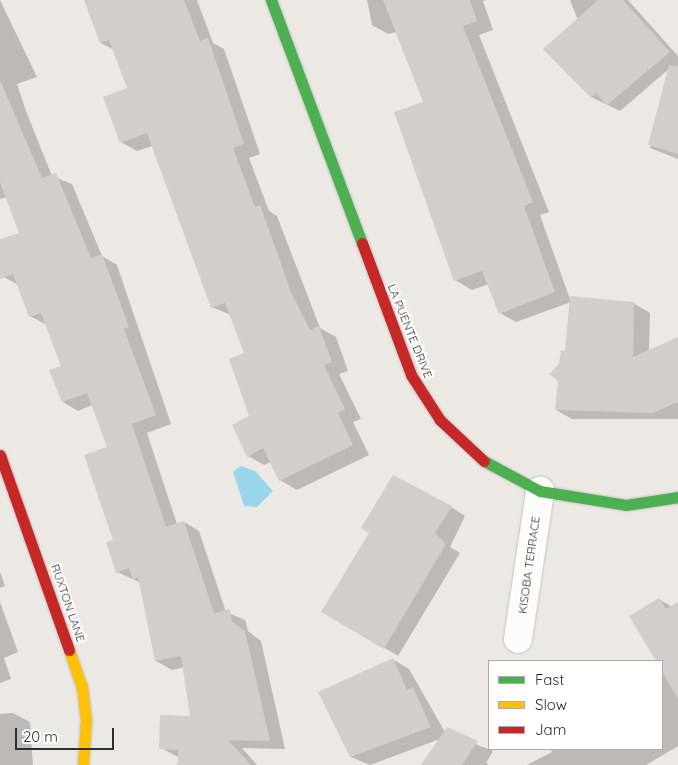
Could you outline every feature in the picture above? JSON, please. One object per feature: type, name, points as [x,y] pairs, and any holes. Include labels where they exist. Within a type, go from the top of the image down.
[{"type":"street","name":"LA PUENTE DRIVE","points":[[271,0],[411,375],[440,420],[464,447],[493,469],[540,491],[626,505],[678,497]]},
{"type":"street","name":"RUXTON LANE","points":[[0,455],[82,686],[86,719],[83,765]]},
{"type":"street","name":"KISOBA TERRACE","points":[[518,639],[540,491]]},
{"type":"water","points":[[241,466],[255,471],[273,491],[257,507],[244,506],[233,472]]},
{"type":"building","points":[[84,0],[184,0],[200,41],[208,38],[244,144],[233,148],[255,207],[260,205],[291,292],[310,330],[319,326],[332,362],[324,365],[345,409],[338,413],[353,445],[279,481],[263,448],[247,457],[232,425],[249,416],[229,359],[244,353],[225,303],[211,308],[147,133],[120,143],[103,97],[127,88],[109,40],[100,43]]},
{"type":"building","points":[[383,0],[470,0],[477,21],[463,26],[533,202],[524,206],[555,292],[499,314],[482,271],[454,281],[394,112],[423,102]]},
{"type":"building","points":[[598,0],[623,0],[670,52],[607,105],[596,93],[591,98],[543,49]]},
{"type":"building","points":[[669,65],[678,66],[678,154],[648,145]]},
{"type":"building","points":[[0,80],[42,178],[56,173],[91,258],[102,254],[129,327],[124,329],[156,415],[132,424],[166,527],[184,521],[214,613],[230,609],[232,621],[245,631],[270,741],[228,740],[251,765],[178,765],[178,750],[159,749],[160,715],[190,716],[181,656],[155,661],[138,577],[133,580],[129,568],[116,573],[106,542],[113,540],[84,455],[107,447],[87,393],[62,402],[49,370],[61,366],[41,313],[29,317],[13,274],[0,279],[0,239],[19,233],[0,182]]},
{"type":"building","points":[[570,296],[634,302],[633,357],[678,337],[678,402],[653,413],[555,410],[558,381],[549,374],[559,364],[561,350],[565,351]]},
{"type":"building","points":[[393,475],[452,506],[435,533],[446,544],[384,649],[321,612],[369,533],[361,528]]},
{"type":"building","points":[[659,598],[666,609],[678,602],[678,699],[663,674],[663,660],[655,660],[629,616]]},
{"type":"building","points":[[393,658],[407,690],[413,687],[431,727],[350,757],[318,692]]},
{"type":"building","points":[[447,727],[478,741],[462,765],[421,765]]},
{"type":"traffic: fast","points":[[271,0],[362,243]]},
{"type":"traffic: fast","points":[[484,461],[540,491],[626,505],[678,497]]},
{"type":"traffic: slow","points":[[69,650],[82,687],[86,719],[83,765]]},
{"type":"traffic: jam","points":[[362,243],[411,375],[440,420],[484,461]]},
{"type":"traffic: jam","points":[[0,455],[69,650]]}]
